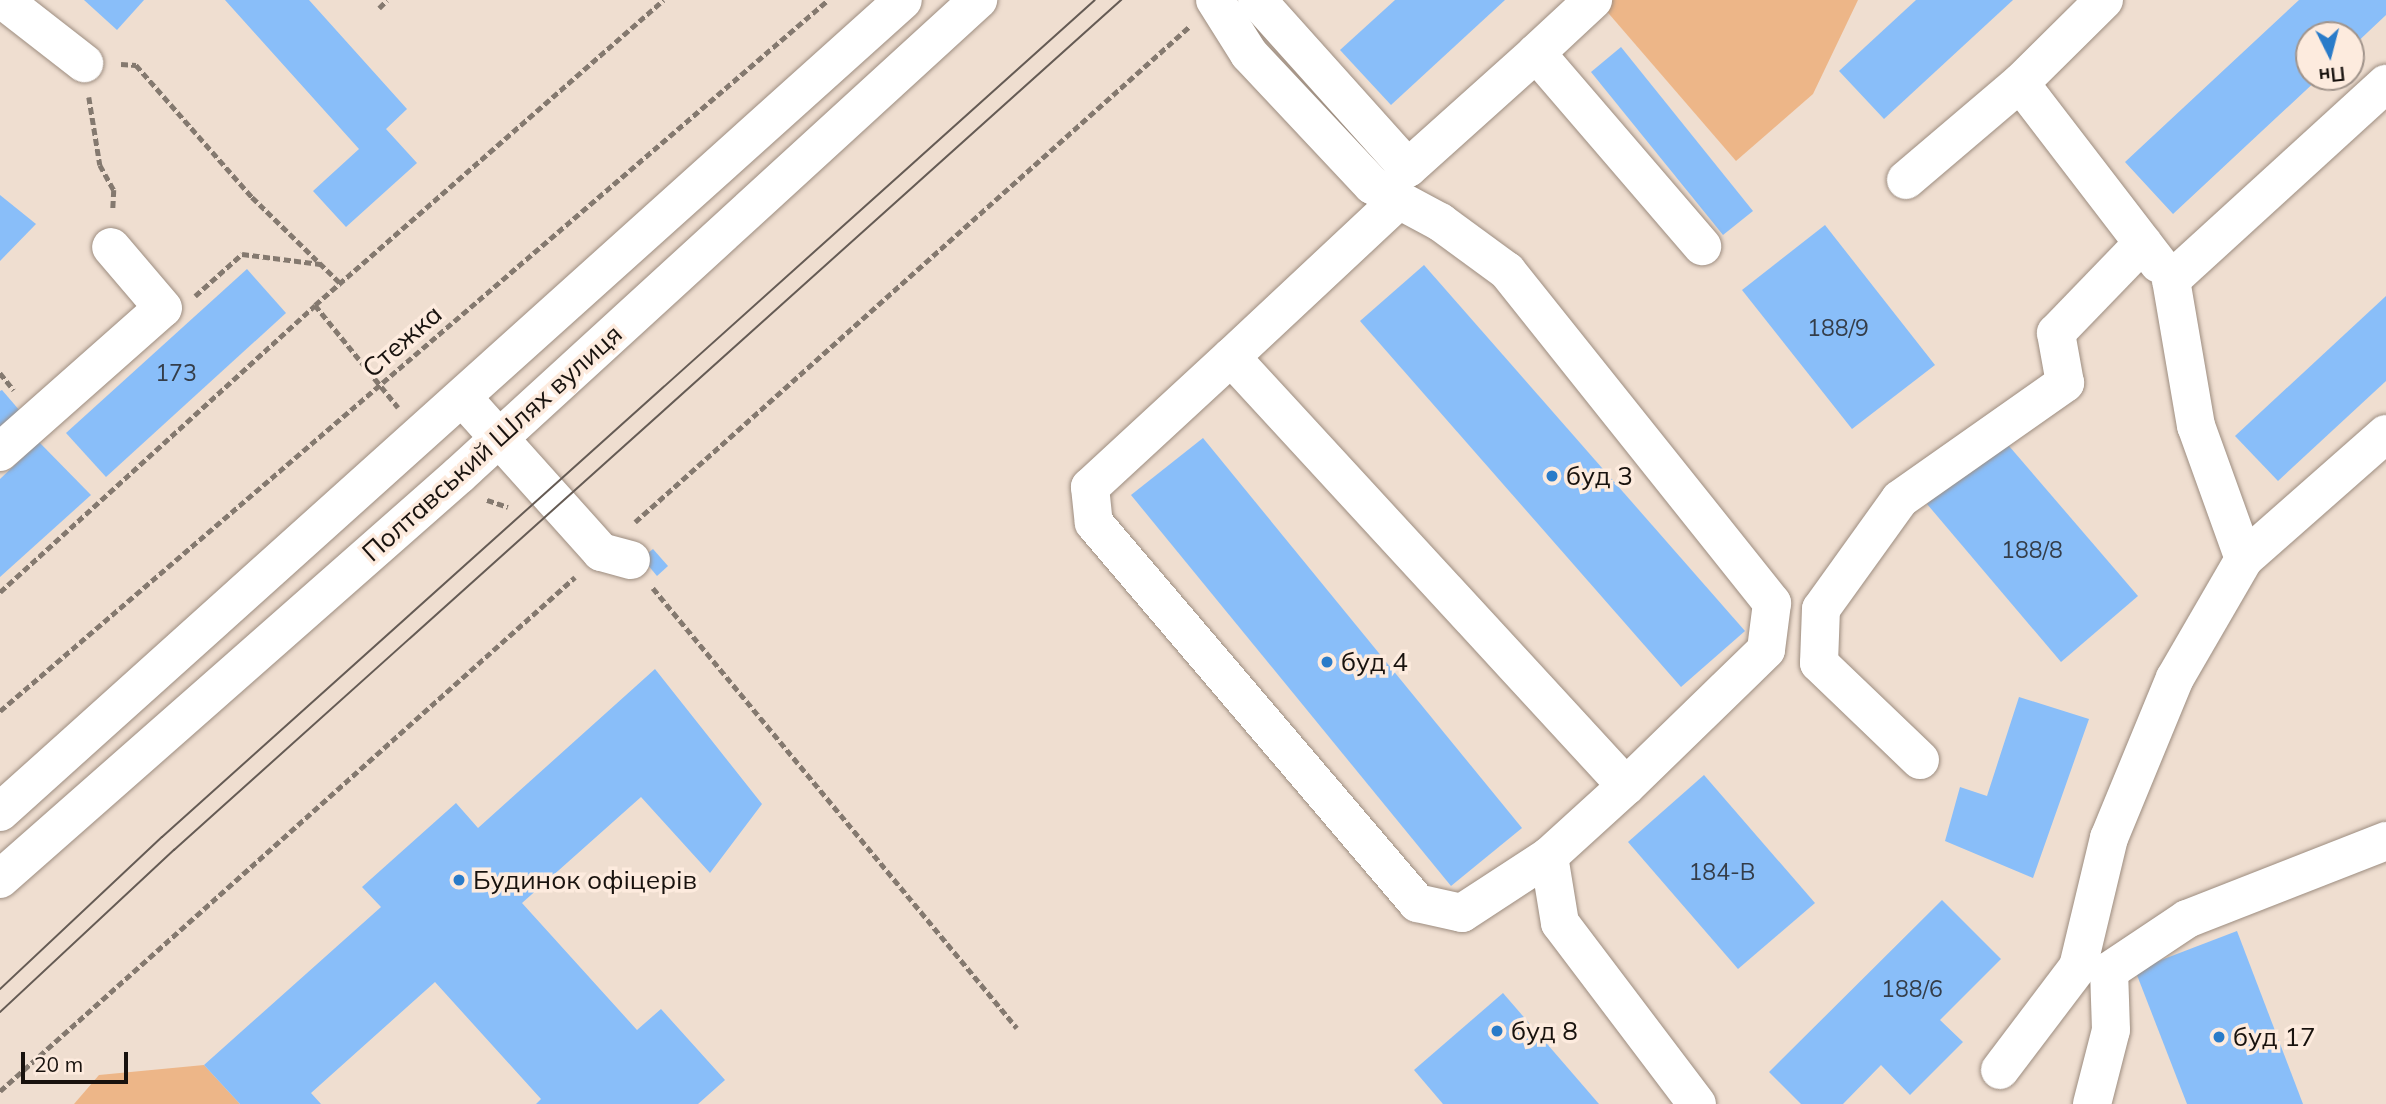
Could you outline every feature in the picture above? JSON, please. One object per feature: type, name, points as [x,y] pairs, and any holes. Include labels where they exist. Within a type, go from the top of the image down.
[{"type":"main road","points":[[3,0],[84,63]]},
{"type":"main road","name":"Полтавський Шлях вулиця","points":[[0,812],[903,0]]},
{"type":"main road","name":"Полтавський Шлях вулиця","points":[[0,879],[498,439],[978,0]]},
{"type":"main road","points":[[1215,0],[1249,54],[1372,185],[1399,200],[1507,271],[1772,603],[1766,650],[1626,786],[1549,856],[1462,913],[1417,904],[1094,523],[1090,487],[1399,200]]},
{"type":"main road","points":[[1257,0],[1409,168],[1593,0]]},
{"type":"main road","points":[[1906,180],[2020,83],[2104,0]]},
{"type":"main road","points":[[1536,53],[1702,246]]},
{"type":"main road","points":[[2020,83],[2171,280],[2196,426],[2244,559]]},
{"type":"main road","points":[[2171,280],[2386,84]]},
{"type":"main road","points":[[1920,760],[1819,663],[1821,609],[1900,499],[2065,383],[2056,333],[2143,243]]},
{"type":"main road","points":[[0,452],[163,308],[111,247]]},
{"type":"main road","points":[[1231,356],[1626,786]]},
{"type":"main road","points":[[463,398],[601,552],[631,560]]},
{"type":"main road","points":[[2000,1070],[2078,967],[2109,838],[2175,678],[2244,559],[2386,434]]},
{"type":"main road","points":[[2092,1104],[2111,1030],[2109,971],[2187,919],[2386,841]]},
{"type":"main road","points":[[1549,856],[1560,923],[1697,1104]]},
{"type":"path","points":[[379,8],[387,0]]},
{"type":"path","points":[[0,592],[315,305],[664,0]]},
{"type":"path","name":"Стежка","points":[[0,711],[828,0]]},
{"type":"path","points":[[84,63],[136,65],[252,197],[340,283]]},
{"type":"path","points":[[315,305],[379,387],[403,413]]},
{"type":"path","points":[[631,560],[1017,1028]]},
{"type":"shaded area","points":[[1597,0],[1858,0],[1813,94],[1736,161]]},
{"type":"shaded area","points":[[204,1065],[240,1104],[74,1104],[99,1075]]},
{"type":"building","points":[[84,0],[144,0],[117,30]]},
{"type":"building","points":[[225,0],[309,0],[407,109],[386,129],[417,163],[346,227],[313,191],[359,149]]},
{"type":"building","points":[[1395,0],[1505,0],[1391,105],[1340,50]]},
{"type":"building","points":[[1916,0],[2013,0],[1884,119],[1839,71]]},
{"type":"building","points":[[2299,0],[2386,0],[2386,15],[2365,35],[2365,21],[2295,21],[2295,91],[2305,91],[2173,214],[2125,162]]},
{"type":"building","points":[[1621,47],[1753,211],[1723,235],[1591,72]]},
{"type":"building","points":[[0,195],[36,224],[0,261]]},
{"type":"building","points":[[1825,225],[1935,365],[1852,429],[1742,290]]},
{"type":"building","name":"буд 3","points":[[1424,265],[1745,631],[1681,687],[1360,321]]},
{"type":"building","points":[[247,269],[286,313],[106,477],[66,433]]},
{"type":"building","points":[[2386,296],[2386,381],[2278,481],[2235,436]]},
{"type":"building","points":[[2,390],[26,418],[0,441],[0,391]]},
{"type":"building","name":"буд 4","points":[[1203,438],[1522,828],[1451,886],[1131,495]]},
{"type":"building","points":[[2003,439],[2138,596],[2061,662],[1927,504]]},
{"type":"building","points":[[39,442],[91,495],[0,577],[0,479]]},
{"type":"building","points":[[653,549],[668,566],[657,576],[642,558]]},
{"type":"building","name":"Будинок офіцерів","points":[[655,669],[762,804],[710,873],[641,797],[522,903],[637,1030],[661,1009],[725,1080],[698,1104],[536,1104],[541,1099],[435,982],[311,1093],[321,1104],[240,1104],[204,1065],[381,907],[362,887],[456,803],[478,828]]},
{"type":"building","points":[[2019,697],[2089,719],[2033,878],[1945,841],[1960,787],[1987,796]]},
{"type":"building","points":[[1704,775],[1815,903],[1738,969],[1628,842]]},
{"type":"building","points":[[1942,900],[2001,959],[1940,1020],[1963,1042],[1910,1095],[1881,1065],[1843,1104],[1801,1104],[1769,1072]]},
{"type":"building","name":"буд 17","points":[[2237,931],[2303,1104],[2187,1104],[2135,970]]},
{"type":"building","name":"буд 8","points":[[1503,993],[1599,1104],[1443,1104],[1414,1070]]},
{"type":"tram line","points":[[0,989],[162,837],[1095,0]]},
{"type":"tram line","points":[[0,1012],[174,850],[1121,0]]},
{"type":"place","name":"буд 3","points":[[1552,476]]},
{"type":"place","name":"буд 4","points":[[1327,662]]},
{"type":"place","name":"Будинок офіцерів","points":[[459,880]]},
{"type":"place","name":"буд 8","points":[[1497,1031]]},
{"type":"place","name":"буд 17","points":[[2219,1037]]}]
